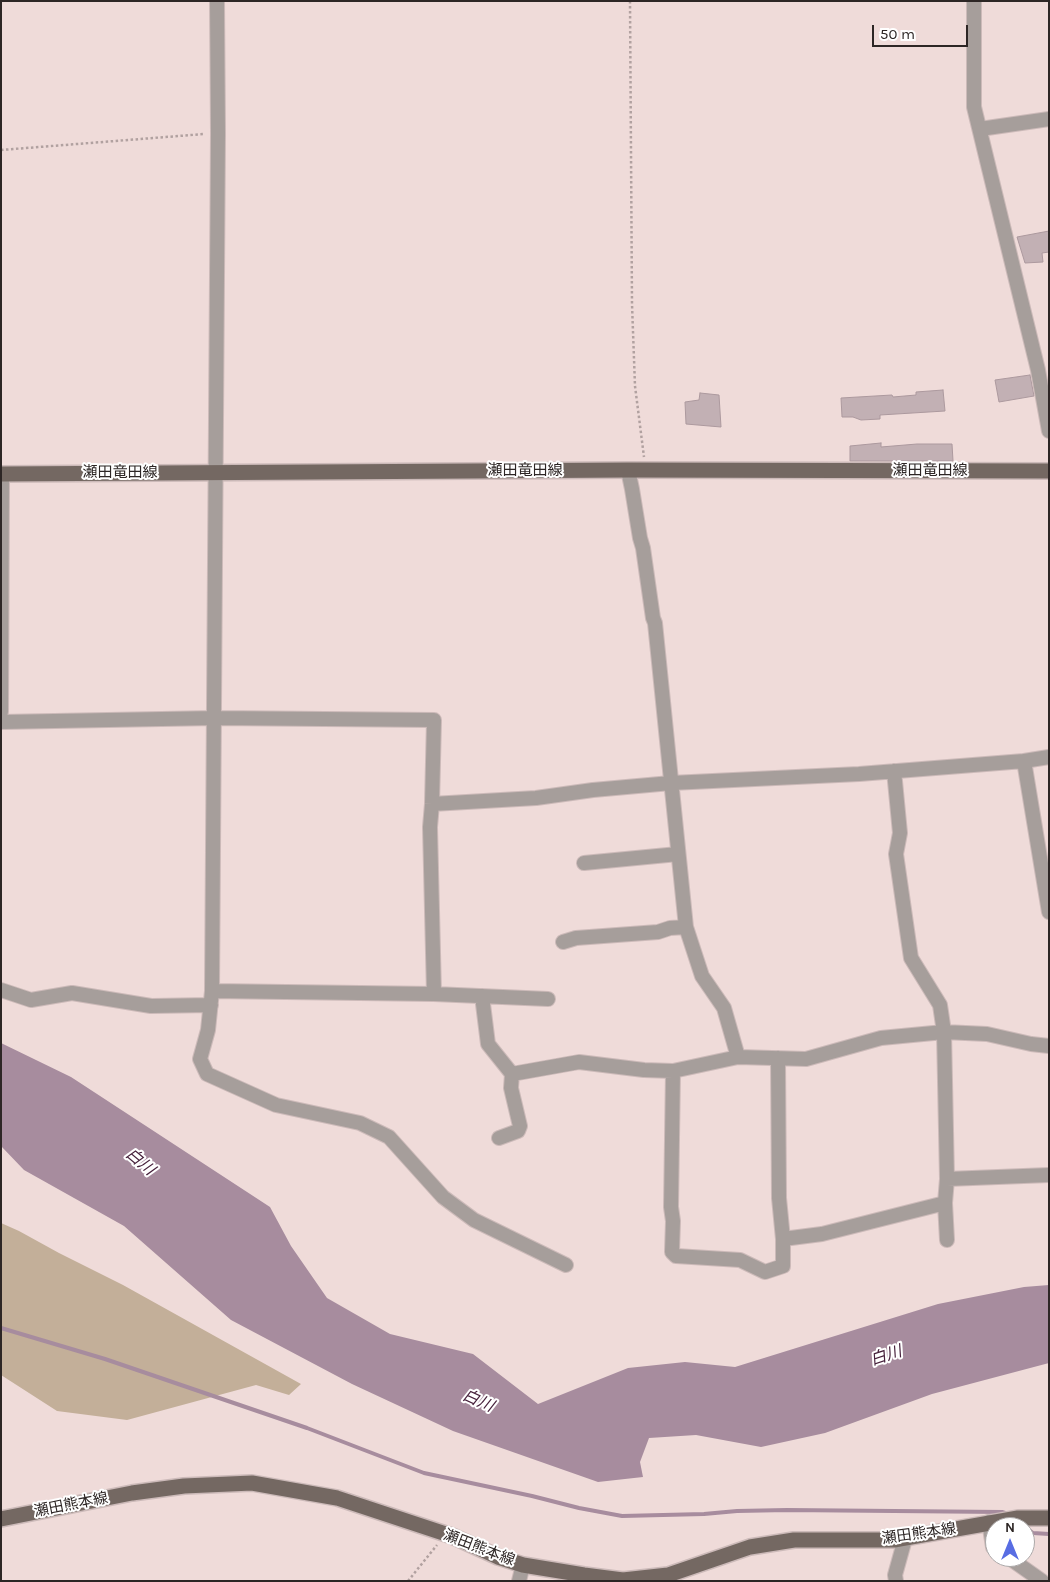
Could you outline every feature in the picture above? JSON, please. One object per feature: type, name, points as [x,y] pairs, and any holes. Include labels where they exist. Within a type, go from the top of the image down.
[{"type":"main road","name":"瀬田竜田線","points":[[2,474],[628,470],[1049,471]]},
{"type":"main road","name":"瀬田熊本線","points":[[1,1519],[132,1493],[184,1486],[252,1482],[337,1498],[445,1534],[498,1557],[524,1565],[623,1580],[668,1575],[750,1547],[794,1540],[905,1539],[985,1523]]},
{"type":"main road","name":"瀬田熊本線","points":[[1035,1518],[1049,1518]]},
{"type":"street","points":[[217,1],[218,133],[212,991],[208,1030],[200,1059],[207,1074],[276,1105],[360,1123],[389,1137],[443,1197],[474,1220],[566,1265]]},
{"type":"street","points":[[974,1],[974,107],[1038,370],[1049,431]]},
{"type":"street","points":[[980,129],[1049,120]]},
{"type":"street","points":[[628,470],[643,548],[653,618],[656,623],[686,928],[702,976],[724,1008],[738,1057]]},
{"type":"street","points":[[1,712],[2,474]]},
{"type":"street","points":[[1,722],[215,718],[434,720],[430,827],[434,994]]},
{"type":"street","points":[[432,804],[536,798],[593,790],[671,783],[894,771],[1024,761],[1049,757]]},
{"type":"street","points":[[1024,761],[1049,912]]},
{"type":"street","points":[[894,771],[900,833],[896,854],[911,958],[940,1005],[944,1032],[947,1240]]},
{"type":"street","points":[[584,864],[678,854]]},
{"type":"street","points":[[563,942],[576,938],[686,928]]},
{"type":"street","points":[[1,990],[31,1000],[72,993],[152,1006],[211,1006]]},
{"type":"street","points":[[212,991],[434,994],[548,999]]},
{"type":"street","points":[[482,996],[488,1044],[512,1074],[511,1088],[520,1126],[518,1131],[499,1138]]},
{"type":"street","points":[[512,1074],[579,1062],[673,1072],[738,1057],[806,1059],[881,1038],[944,1032],[987,1034],[1049,1046]]},
{"type":"street","points":[[673,1072],[672,1252],[676,1256],[740,1260],[765,1272],[783,1266],[783,1239],[779,1198],[778,1058]]},
{"type":"street","points":[[947,1179],[1049,1176]]},
{"type":"street","points":[[783,1239],[822,1234],[946,1203]]},
{"type":"street","points":[[896,1581],[895,1575],[905,1539]]},
{"type":"street","points":[[519,1581],[524,1565]]},
{"type":"street","points":[[1022,1567],[1042,1581]]},
{"type":"path","points":[[630,1],[632,314],[635,386],[645,471]]},
{"type":"path","points":[[1,150],[218,133]]},
{"type":"path","points":[[408,1581],[445,1534]]},
{"type":"shaded area","points":[[1,1223],[123,1285],[301,1384],[289,1395],[256,1385],[127,1420],[57,1411],[1,1375]]},
{"type":"water","name":"白川","points":[[1,1043],[71,1077],[270,1207],[291,1246],[327,1298],[390,1334],[473,1354],[538,1404],[628,1368],[685,1362],[735,1367],[938,1304],[1024,1287],[1049,1285],[1049,1363],[932,1394],[825,1433],[761,1447],[696,1435],[649,1438],[640,1462],[643,1477],[598,1482],[453,1431],[352,1384],[231,1320],[124,1226],[24,1170],[1,1146]]},
{"type":"building","points":[[1049,231],[1049,252],[1042,253],[1043,262],[1025,263],[1017,237]]},
{"type":"building","points":[[1030,375],[1034,396],[999,402],[995,380]]},
{"type":"building","points":[[943,390],[945,411],[880,415],[880,419],[861,420],[853,417],[842,417],[841,398],[892,395],[893,397],[916,395],[916,392]]},
{"type":"building","points":[[700,393],[719,395],[721,427],[686,424],[685,402],[699,400]]},
{"type":"building","points":[[881,443],[881,447],[952,444],[953,461],[850,461],[850,446]]},
{"type":"waterway","points":[[1,1328],[105,1359],[307,1428],[424,1473],[622,1516],[787,1510],[1002,1512],[1008,1514]]},
{"type":"waterway","points":[[1035,1533],[1049,1534]]}]
